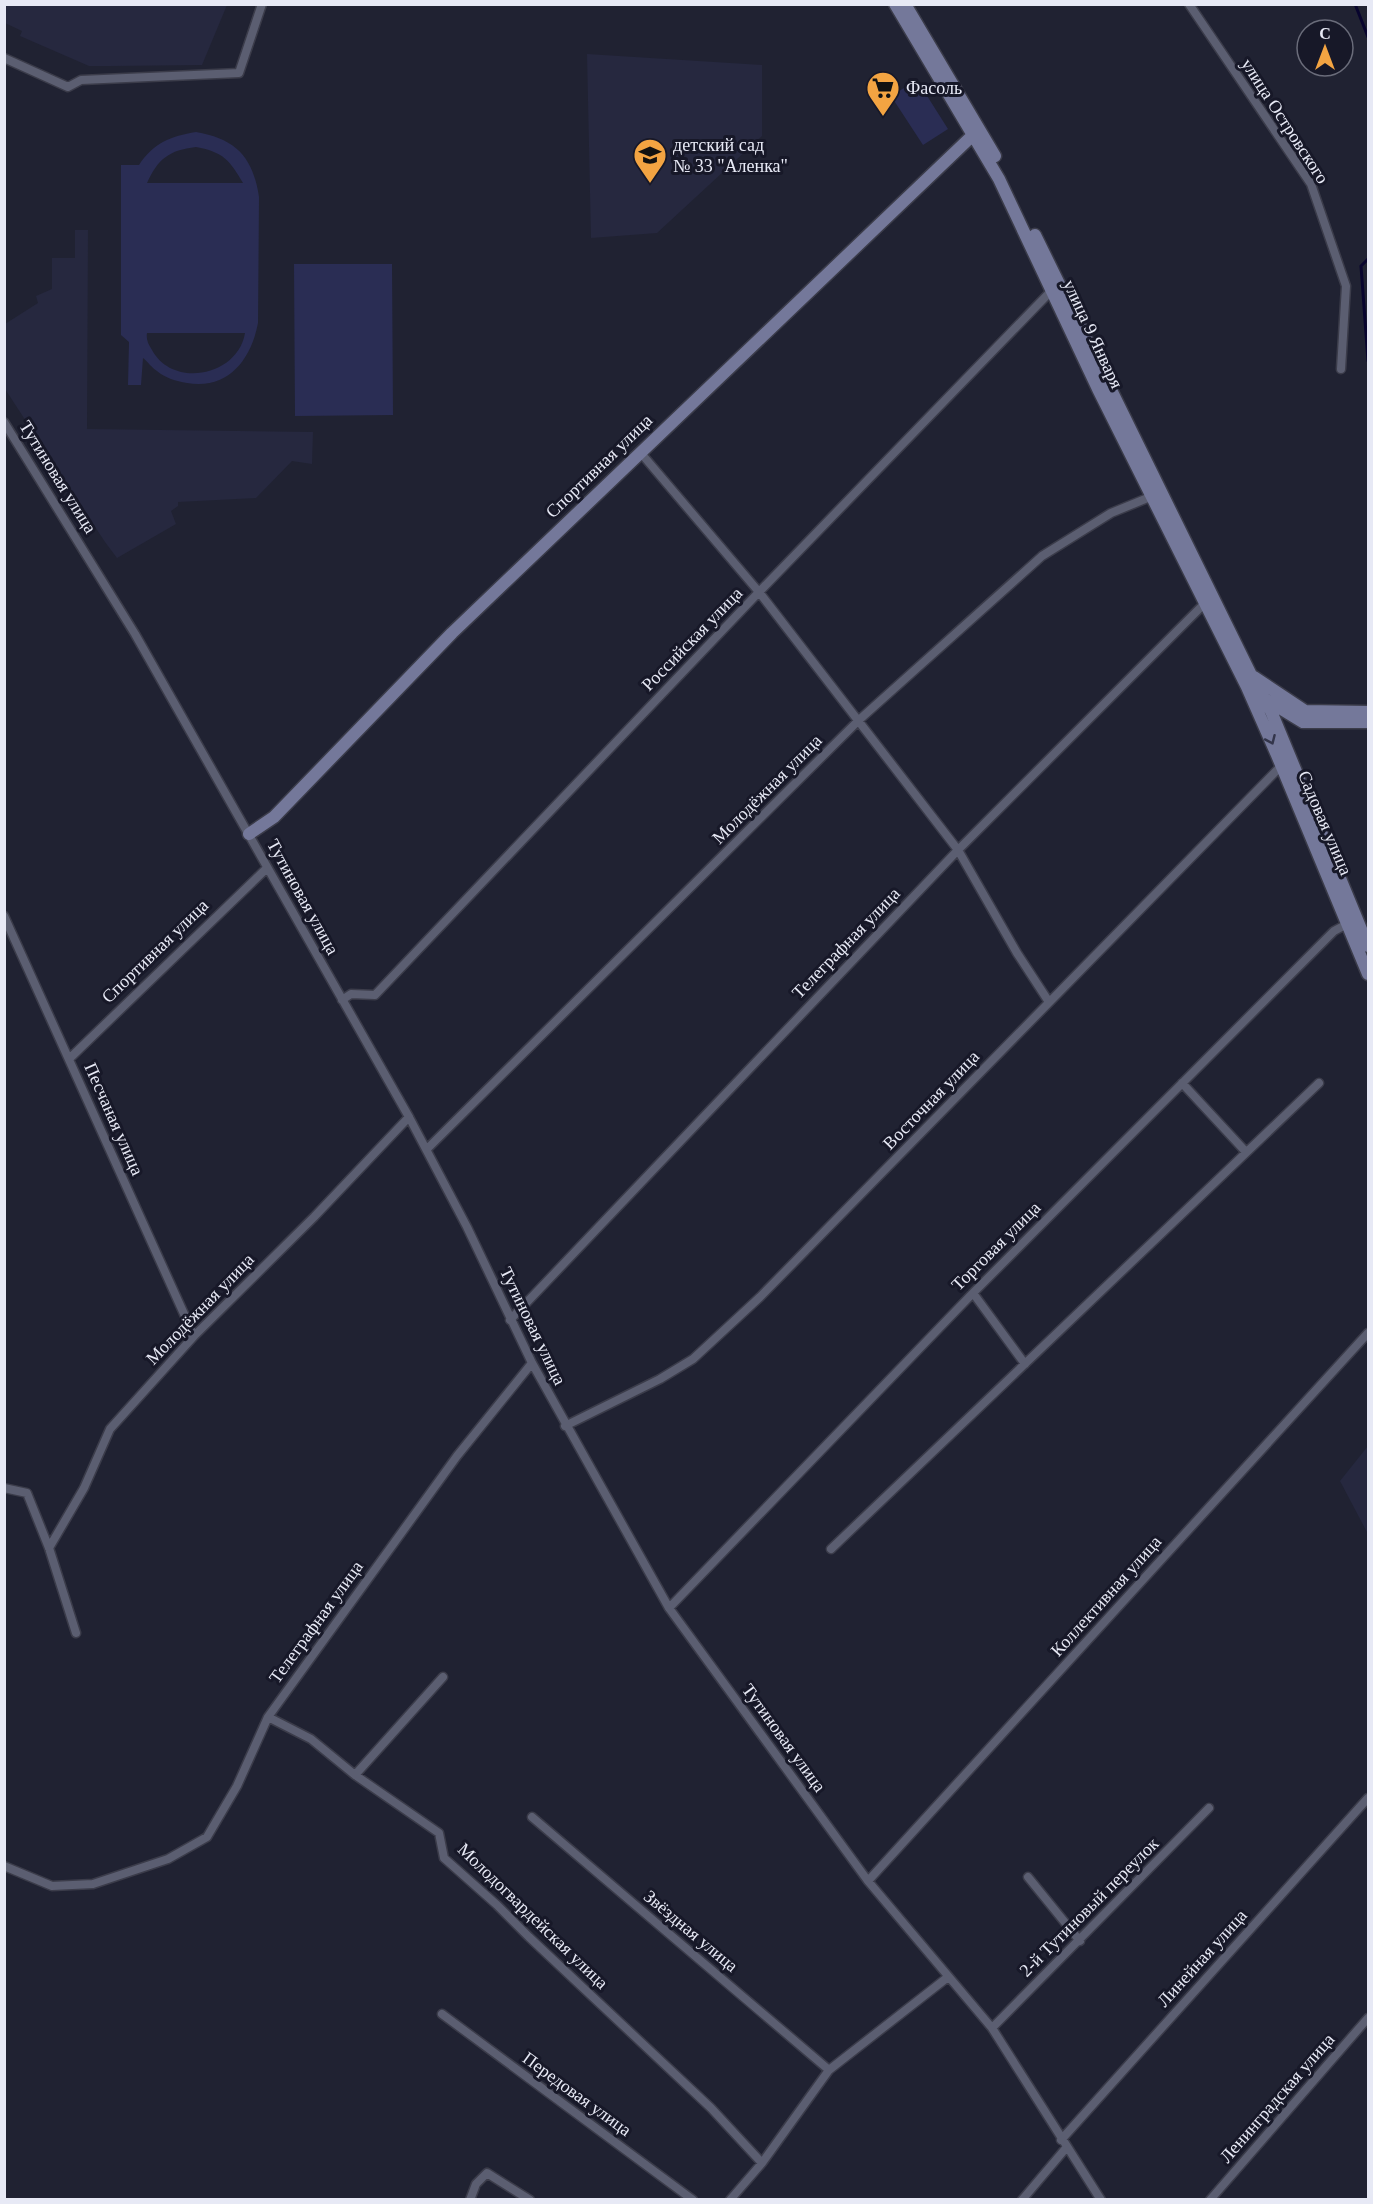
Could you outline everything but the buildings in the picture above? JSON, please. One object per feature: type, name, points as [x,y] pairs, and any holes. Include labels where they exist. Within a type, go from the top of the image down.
[{"type":"street","points":[[4,58],[68,87],[81,80],[239,73],[262,4]]},
{"type":"street","name":"улица 9 Января","points":[[895,4],[1006,176],[1055,287],[1249,681]]},
{"type":"street","name":"улица 9 Января","points":[[905,4],[977,134]]},
{"type":"street","name":"улица Островского","points":[[1189,4],[1311,184],[1346,286],[1341,369]]},
{"type":"street","name":"Спортивная улица","points":[[249,834],[274,817],[452,633],[977,134]]},
{"type":"street","name":"Российская улица","points":[[342,1000],[351,994],[375,995],[759,592],[1055,287]]},
{"type":"street","name":"Тутиновая улица","points":[[4,422],[135,634],[410,1117],[565,1426],[669,1608],[868,1881],[992,2028],[1066,2148],[1101,2199]]},
{"type":"street","points":[[640,452],[759,592],[958,850],[1017,953],[1050,1002]]},
{"type":"street","name":"Молодёжная улица","points":[[426,1149],[859,720],[1042,556],[1111,513],[1157,494]]},
{"type":"street","name":"Телеграфная улица","points":[[510,1320],[958,850],[1209,599]]},
{"type":"street","points":[[1249,681],[1264,698],[1303,722],[1368,722]]},
{"type":"street","points":[[1249,681],[1305,711],[1368,712]]},
{"type":"street","name":"Садовая улица","points":[[1249,681],[1286,761],[1353,921],[1368,974]]},
{"type":"street","points":[[1264,698],[1286,761]]},
{"type":"street","name":"Восточная улица","points":[[565,1426],[660,1379],[693,1359],[760,1297],[1286,761]]},
{"type":"street","name":"Спортивная улица","points":[[69,1059],[267,868]]},
{"type":"street","name":"Песчаная улица","points":[[4,916],[194,1336]]},
{"type":"street","name":"Садовая улица","points":[[1353,921],[1368,946]]},
{"type":"street","name":"Торговая улица","points":[[669,1608],[973,1293],[1182,1083],[1334,931],[1353,921]]},
{"type":"street","points":[[1182,1083],[1246,1152]]},
{"type":"street","points":[[831,1549],[1319,1083]]},
{"type":"street","name":"Молодёжная улица","points":[[49,1548],[84,1488],[110,1429],[194,1336],[314,1217],[410,1117]]},
{"type":"street","points":[[973,1293],[1025,1364]]},
{"type":"street","name":"Коллективная улица","points":[[868,1881],[1368,1333]]},
{"type":"street","name":"Телеграфная улица","points":[[4,1866],[52,1886],[93,1884],[168,1859],[207,1837],[237,1786],[268,1717],[457,1456],[532,1363]]},
{"type":"street","points":[[4,1488],[27,1493],[49,1548],[76,1633]]},
{"type":"street","points":[[355,1775],[443,1677]]},
{"type":"street","name":"Молодогвардейская улица","points":[[268,1717],[311,1738],[355,1775],[439,1833],[444,1858],[497,1905],[529,1938],[711,2108],[762,2163]]},
{"type":"street","name":"Линейная улица","points":[[1061,2140],[1368,1798]]},
{"type":"street","name":"2-й Тутиновый переулок","points":[[992,2028],[1209,1808]]},
{"type":"street","name":"Звёздная улица","points":[[532,1817],[829,2070]]},
{"type":"street","points":[[1028,1877],[1080,1941]]},
{"type":"street","points":[[730,2199],[762,2163],[829,2070],[948,1977]]},
{"type":"street","name":"Передовая улица","points":[[442,2014],[693,2199]]},
{"type":"street","name":"Ленинградская улица","points":[[1210,2199],[1368,2018]]},
{"type":"street","points":[[1022,2199],[1066,2148]]},
{"type":"street","points":[[470,2199],[476,2184],[487,2173],[530,2199]]},
{"type":"shaded area","points":[[5,4],[227,5],[202,65],[89,66],[20,36],[22,31],[5,23]]},
{"type":"shaded area","name":"детский сад № 33 \"Аленка\"","points":[[587,54],[762,65],[762,136],[657,233],[591,238]]},
{"type":"shaded area","points":[[917,80],[948,129],[923,145],[891,96]]},
{"type":"shaded area","points":[[196,132],[222,139],[240,152],[252,171],[259,197],[258,323],[255,336],[250,349],[235,370],[214,382],[202,384],[171,379],[153,368],[143,358],[141,385],[128,385],[129,342],[121,335],[121,165],[139,165],[150,151],[163,142]],"holes":[[[196,147],[220,155],[234,169],[243,183],[147,183],[160,162],[166,157],[172,153]],[[147,333],[245,333],[240,348],[218,368],[189,373],[174,370],[162,362],[149,346]]]},
{"type":"shaded area","points":[[75,230],[88,230],[87,429],[313,432],[312,464],[292,461],[256,498],[178,502],[178,506],[171,511],[176,524],[117,558],[5,389],[5,324],[38,303],[36,296],[52,289],[52,258],[75,258]]},
{"type":"shaded area","points":[[294,264],[392,264],[393,415],[295,416]]},
{"type":"shaded area","points":[[1368,1446],[1368,1534],[1340,1481]]},
{"type":"waterway","points":[[1355,4],[1368,37]]},
{"type":"waterway","points":[[1368,259],[1361,266],[1368,361]]},
{"type":"place","name":"Фасоль","points":[[883,117]]},
{"type":"place","name":"детский сад № 33 \"Аленка\"","points":[[650,184]]}]
